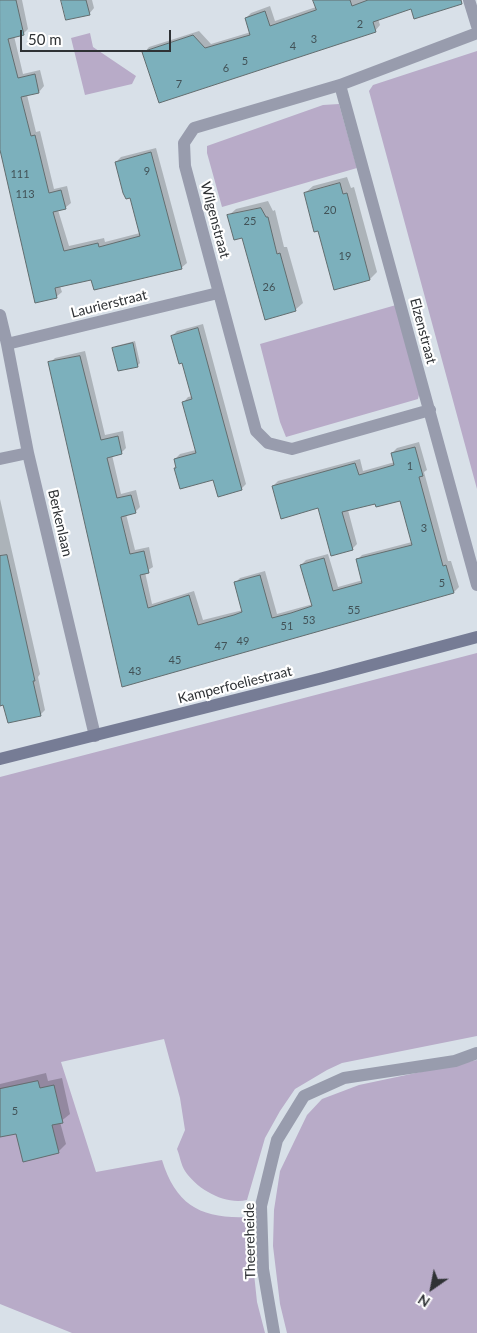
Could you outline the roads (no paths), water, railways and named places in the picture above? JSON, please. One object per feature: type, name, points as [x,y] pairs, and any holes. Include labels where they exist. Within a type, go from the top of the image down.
[{"type":"street","points":[[468,0],[477,26]]},
{"type":"street","name":"Wilgenstraat","points":[[430,410],[292,449],[268,443],[256,431],[185,166],[184,143],[194,128],[340,85],[477,33]]},
{"type":"street","name":"Elzenstraat","points":[[340,85],[477,585]]},
{"type":"street","name":"Laurierstraat","points":[[7,344],[218,293]]},
{"type":"street","name":"Berkenlaan","points":[[0,316],[28,453],[95,736]]},
{"type":"street","points":[[0,460],[28,453]]},
{"type":"street","name":"Kamperfoeliestraat","points":[[0,759],[477,637]]},
{"type":"street","name":"Theereheide","points":[[274,1333],[263,1269],[261,1206],[278,1140],[304,1096],[344,1078],[455,1061],[477,1053]]}]
